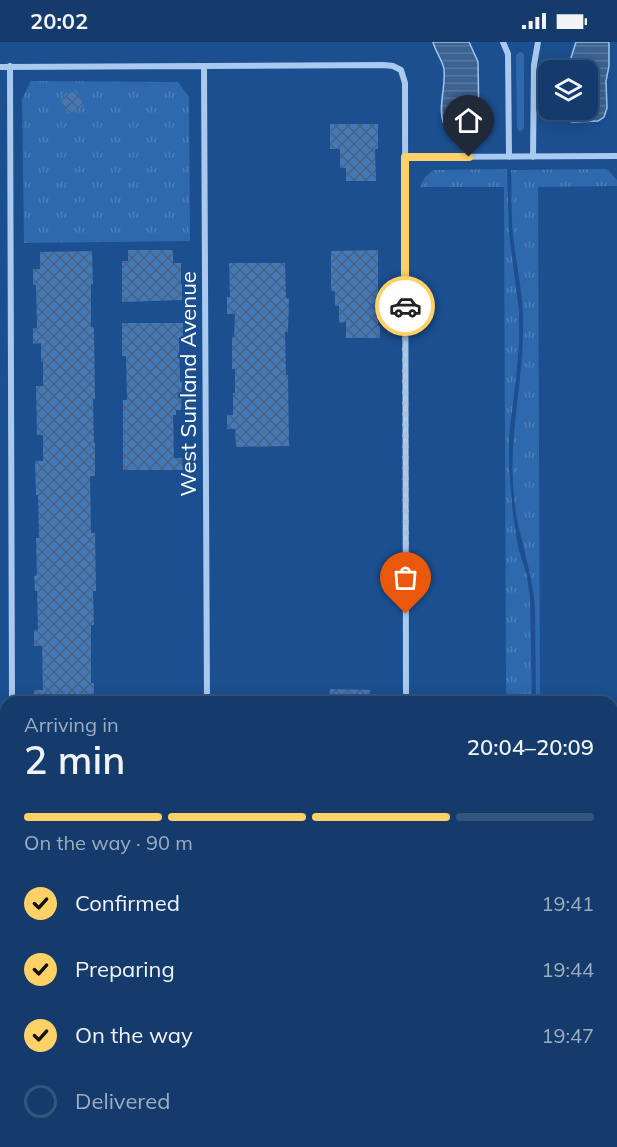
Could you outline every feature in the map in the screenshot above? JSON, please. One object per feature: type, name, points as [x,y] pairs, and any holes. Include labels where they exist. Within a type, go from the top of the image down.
[{"type":"street","points":[[503,42],[508,54],[509,157]]},
{"type":"street","points":[[533,157],[534,65],[538,42]]},
{"type":"street","points":[[0,67],[384,65],[401,70],[405,83],[406,696]]},
{"type":"street","points":[[10,66],[12,696]]},
{"type":"street","name":"West Sunland Avenue","points":[[204,66],[207,696]]},
{"type":"street","points":[[405,157],[617,156]]},
{"type":"green space","points":[[520,52],[524,55],[524,126],[523,130],[519,131],[517,128],[516,55]]},
{"type":"green space","points":[[31,81],[178,82],[189,97],[190,241],[24,243],[22,99]]},
{"type":"green space","points":[[507,169],[509,233],[519,311],[519,344],[509,436],[509,468],[518,547],[527,576],[530,597],[532,696],[506,696],[504,187],[420,187],[425,177],[433,170]]},
{"type":"green space","points":[[605,169],[617,180],[617,186],[538,187],[540,696],[536,696],[534,598],[517,517],[513,483],[513,444],[521,367],[523,317],[513,234],[511,170]]},
{"type":"shaded area","points":[[433,42],[469,42],[478,62],[479,122],[461,126],[443,122],[441,109],[444,69]]},
{"type":"shaded area","points":[[576,42],[609,42],[609,66],[606,81],[607,108],[604,117],[598,121],[573,122],[568,120],[598,120],[598,60],[570,60]]},
{"type":"building","points":[[76,90],[84,106],[68,114],[60,99]]},
{"type":"building","points":[[330,124],[378,124],[378,149],[375,149],[376,181],[346,181],[346,168],[340,168],[340,149],[330,149]]},
{"type":"building","points":[[128,250],[173,250],[173,263],[181,263],[182,300],[122,302],[122,261],[128,261]]},
{"type":"building","points":[[378,250],[380,338],[346,338],[346,322],[339,323],[339,306],[335,306],[335,291],[331,291],[331,251]]},
{"type":"building","points":[[92,251],[91,327],[94,327],[95,476],[90,476],[91,533],[95,533],[96,591],[93,591],[94,625],[91,625],[91,683],[94,683],[94,696],[34,696],[34,690],[43,690],[42,646],[34,646],[34,630],[38,630],[37,591],[35,591],[34,576],[37,575],[36,538],[39,538],[35,461],[43,461],[43,435],[37,435],[36,386],[43,386],[43,362],[41,362],[41,343],[33,344],[33,328],[37,328],[36,285],[33,285],[33,269],[40,269],[40,252]]},
{"type":"building","points":[[229,263],[285,263],[286,298],[289,299],[288,332],[285,332],[289,446],[236,447],[235,429],[227,429],[227,415],[233,415],[233,393],[235,393],[232,337],[234,337],[235,314],[227,314],[227,297],[230,297]]},
{"type":"building","points":[[122,323],[183,323],[183,339],[179,339],[181,410],[176,410],[176,415],[173,415],[174,458],[182,458],[183,470],[123,470],[123,400],[127,400],[126,356],[122,356]]},
{"type":"building","points":[[330,689],[370,690],[370,696],[329,696]]},
{"type":"way so far","points":[[405,306],[406,614]]},
{"type":"route","points":[[405,306],[405,157],[469,157]]}]
